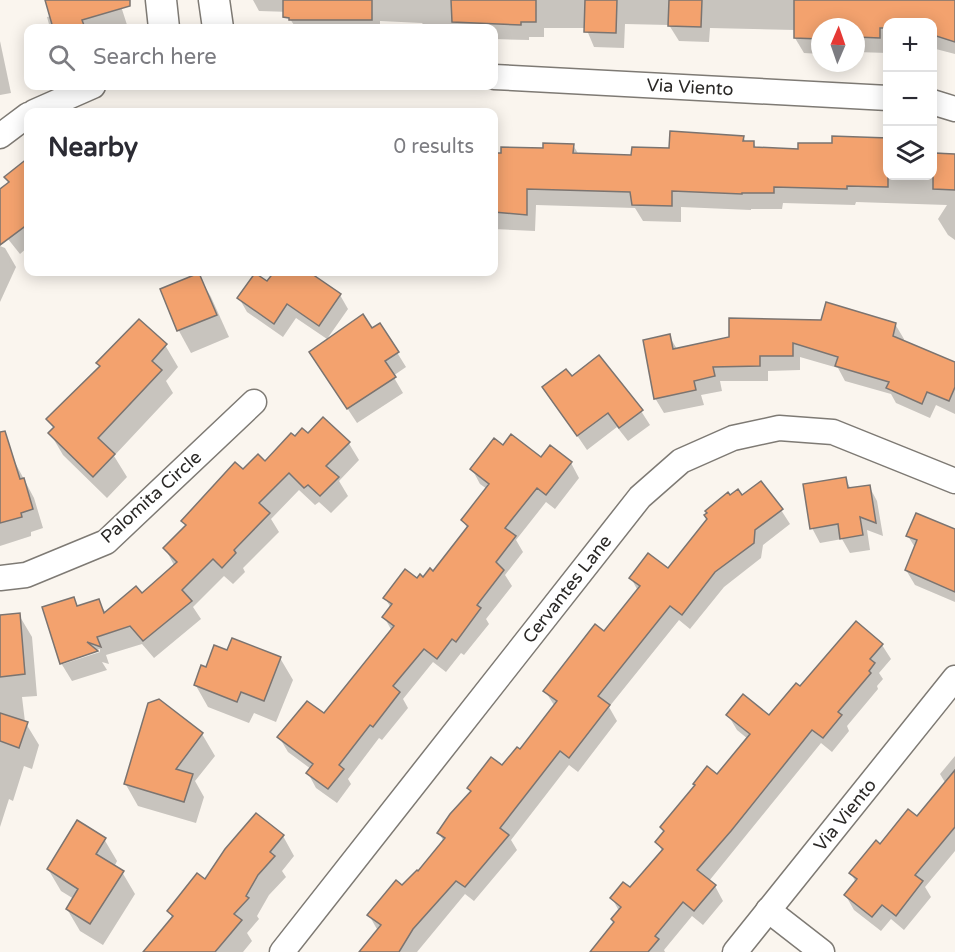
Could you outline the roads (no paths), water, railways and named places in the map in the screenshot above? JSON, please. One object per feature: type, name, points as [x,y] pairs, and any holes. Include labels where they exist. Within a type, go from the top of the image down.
[{"type":"street","points":[[161,0],[164,24]]},
{"type":"street","points":[[214,0],[217,24]]},
{"type":"street","name":"Via Viento","points":[[498,77],[883,98]]},
{"type":"street","points":[[43,108],[84,90]]},
{"type":"street","points":[[937,103],[955,109]]},
{"type":"street","points":[[0,136],[24,118]]},
{"type":"street","name":"Palomita Circle","points":[[0,578],[26,575],[106,542],[254,402]]},
{"type":"street","name":"Cervantes Lane","points":[[282,952],[640,497],[681,461],[733,438],[779,428],[833,432],[955,481]]},
{"type":"street","name":"Via Viento","points":[[735,952],[955,678]]},
{"type":"street","points":[[768,910],[822,952]]}]
